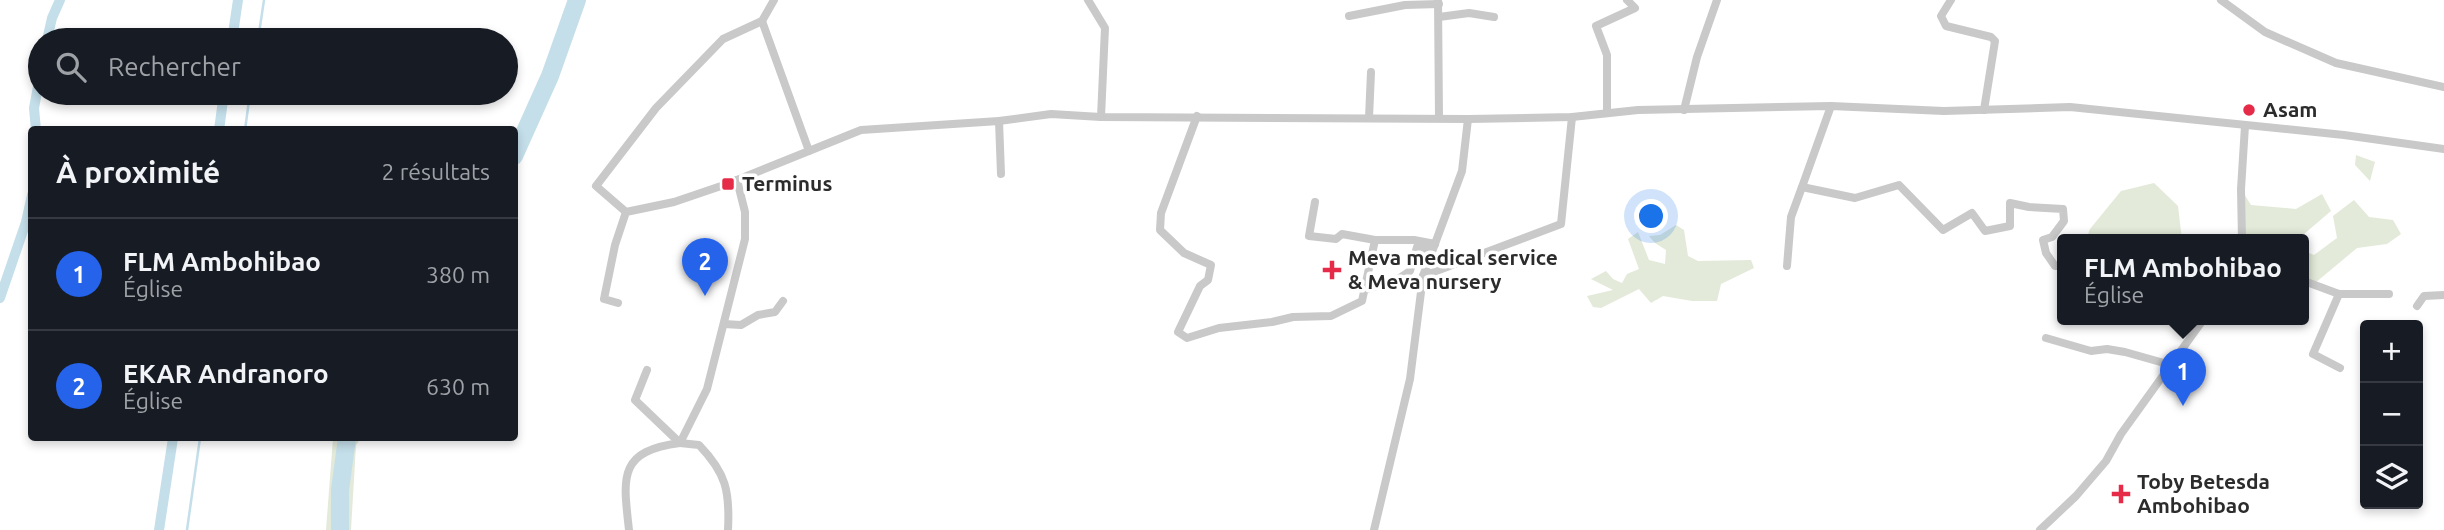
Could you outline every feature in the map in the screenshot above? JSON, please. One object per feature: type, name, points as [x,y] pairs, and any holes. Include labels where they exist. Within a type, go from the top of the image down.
[{"type":"street","points":[[626,212],[596,186],[656,108],[723,39],[762,21],[774,0]]},
{"type":"street","points":[[1088,0],[1105,28],[1101,117]]},
{"type":"street","points":[[1607,113],[1607,55],[1596,26],[1635,8],[1627,0]]},
{"type":"street","points":[[1684,110],[1697,57],[1717,0]]},
{"type":"street","points":[[1951,0],[1941,16],[1946,26],[1992,37],[1995,41],[1984,110]]},
{"type":"street","points":[[2221,0],[2265,32],[2336,63],[2444,87]]},
{"type":"street","points":[[1349,16],[1405,5],[1439,2],[1439,117]]},
{"type":"street","points":[[1439,17],[1469,13],[1494,17]]},
{"type":"street","points":[[762,21],[809,151]]},
{"type":"street","points":[[1369,118],[1371,72]]},
{"type":"street","points":[[626,212],[674,202],[737,180],[861,130],[999,121],[1051,114],[1101,117],[1468,119],[1831,106],[1944,111],[2070,107],[2344,135],[2444,149]]},
{"type":"street","points":[[1787,266],[1791,218],[1831,106]]},
{"type":"street","points":[[1197,116],[1161,213],[1160,230],[1184,253],[1211,265],[1208,280],[1200,286],[1178,332],[1187,338],[1219,328],[1293,317],[1331,316],[1362,301],[1375,240]]},
{"type":"street","points":[[1423,276],[1561,224],[1572,117]]},
{"type":"street","points":[[1374,530],[1410,379],[1423,276],[1462,171],[1468,119]]},
{"type":"street","points":[[999,121],[1000,174]]},
{"type":"street","points":[[2242,234],[2241,189],[2245,126]]},
{"type":"street","points":[[680,443],[707,389],[745,239],[745,212],[737,180]]},
{"type":"street","points":[[1802,187],[1855,198],[1899,185],[1943,230],[1972,213],[1984,231],[2010,226],[2010,204],[2063,209],[2064,221],[2052,237],[2043,240],[2046,253],[2057,266]]},
{"type":"street","points":[[1315,202],[1309,236],[1336,239],[1342,234],[1375,240],[1414,240],[1434,244]]},
{"type":"street","points":[[618,303],[604,299],[615,245],[626,212]]},
{"type":"street","points":[[1364,290],[1395,281],[1410,271],[1417,247],[1425,250],[1434,244]]},
{"type":"street","points":[[2309,283],[2339,295],[2389,294]]},
{"type":"street","points":[[2339,295],[2313,354],[2340,368]]},
{"type":"street","points":[[2417,306],[2424,296],[2444,295]]},
{"type":"street","points":[[724,324],[741,325],[758,315],[775,312],[783,300]]},
{"type":"street","points":[[2040,530],[2076,496],[2106,461],[2121,434],[2199,325]]},
{"type":"street","points":[[2046,338],[2091,351],[2107,349],[2125,352],[2171,365]]},
{"type":"street","points":[[647,370],[635,400],[680,443]]},
{"type":"street","points":[[629,530],[626,472],[639,455],[658,446],[680,443],[699,445],[717,464],[726,486],[728,530]]},
{"type":"green space","points":[[2356,155],[2375,162],[2370,181],[2355,165]]},
{"type":"green space","points":[[2154,183],[2178,206],[2181,234],[2088,234],[2121,191]]},
{"type":"green space","points":[[2241,189],[2251,205],[2296,209],[2322,194],[2331,211],[2304,234],[2241,234]]},
{"type":"green space","points":[[2354,200],[2369,217],[2393,220],[2401,234],[2387,244],[2357,248],[2315,283],[2309,282],[2309,253],[2314,255],[2337,238],[2333,216]]},
{"type":"green space","points":[[1676,225],[1684,230],[1688,256],[1698,261],[1751,260],[1754,268],[1721,284],[1717,301],[1692,301],[1663,296],[1651,303],[1639,289],[1601,308],[1593,307],[1587,296],[1613,290],[1591,279],[1606,271],[1613,279],[1622,283],[1627,274],[1639,269],[1628,239],[1638,232],[1649,260],[1665,264],[1666,250],[1649,236],[1660,235]]},
{"type":"green space","points":[[333,441],[359,441],[356,445],[351,530],[326,530]]},
{"type":"waterway","points":[[50,28],[60,0]]},
{"type":"waterway","points":[[234,28],[238,0]]},
{"type":"waterway","points":[[260,28],[264,0]]},
{"type":"waterway","points":[[518,147],[550,76],[577,0]]},
{"type":"waterway","points":[[35,105],[36,126]]},
{"type":"waterway","points":[[220,126],[222,105]]},
{"type":"waterway","points":[[246,126],[248,105]]},
{"type":"waterway","points":[[0,298],[28,213]]},
{"type":"waterway","points":[[159,530],[173,441]]},
{"type":"waterway","points":[[187,530],[200,441]]},
{"type":"waterway","points":[[340,530],[340,490],[347,441]]},
{"type":"place","name":"Asam","points":[[2249,110]]},
{"type":"place","name":"Terminus","points":[[728,184]]},
{"type":"place","name":"Meva medical service & Meva nursery","points":[[1332,270]]},
{"type":"place","name":"EKAR Andranoro","points":[[705,296]]},
{"type":"place","name":"FLM Ambohibao","points":[[2183,406]]},
{"type":"place","name":"Toby Betesda Ambohibao","points":[[2121,494]]}]
